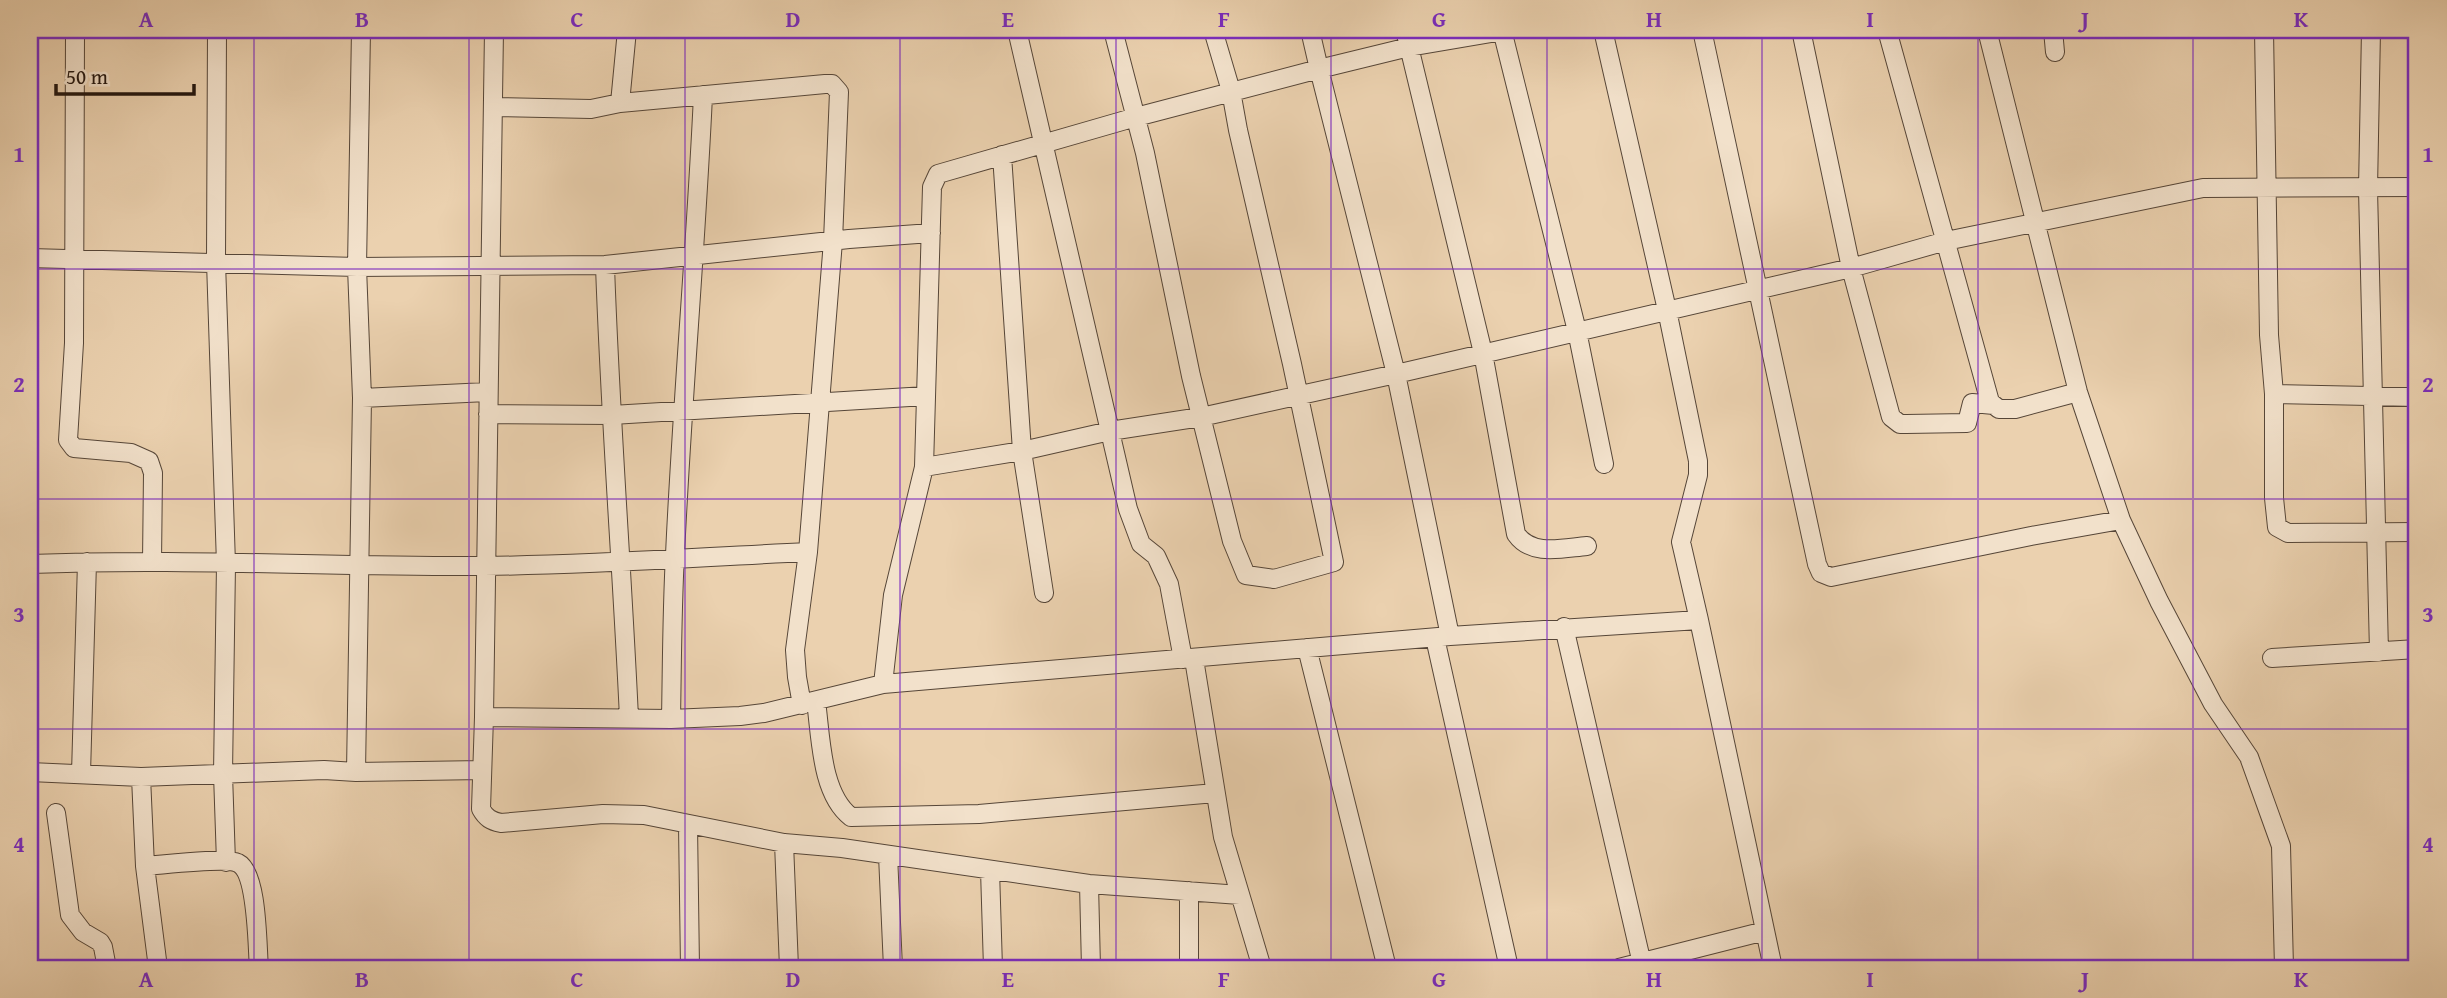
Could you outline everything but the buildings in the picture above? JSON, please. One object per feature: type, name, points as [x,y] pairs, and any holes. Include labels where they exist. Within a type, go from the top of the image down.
[{"type":"street","points":[[75,30],[74,343],[68,439],[74,448],[131,453],[149,461],[153,473],[152,562]]},
{"type":"street","points":[[217,30],[216,262],[226,564],[223,774],[226,862]]},
{"type":"street","points":[[356,772],[362,398],[357,267],[361,30]]},
{"type":"street","points":[[494,30],[481,809],[488,819],[494,822],[644,815],[784,843],[842,848],[1089,884],[1240,895]]},
{"type":"street","points":[[620,103],[627,30]]},
{"type":"street","points":[[1017,30],[1128,509],[1142,544],[1156,556],[1169,584],[1189,659],[1223,836],[1262,968]]},
{"type":"street","points":[[1113,30],[1136,117],[1201,416],[1232,541],[1246,575],[1274,579],[1334,562],[1237,130],[1231,91],[1213,30]]},
{"type":"street","points":[[1310,30],[1396,374],[1442,637],[1510,968]]},
{"type":"street","points":[[883,684],[892,595],[924,467],[932,187],[938,174],[1136,117],[1320,69],[1407,38],[1505,30],[1577,331],[1604,464]]},
{"type":"street","points":[[1603,30],[1667,310],[1698,461],[1698,475],[1681,542],[1773,968]]},
{"type":"street","points":[[1702,30],[1821,573],[1831,577],[2121,520]]},
{"type":"street","points":[[1801,30],[1851,268],[1889,413],[1895,421],[1906,424],[1967,423],[1972,403],[1994,405]]},
{"type":"street","points":[[1887,30],[1988,398],[1999,409],[2015,409],[2078,392]]},
{"type":"street","points":[[1987,30],[2078,392],[2121,520],[2159,601],[2213,704],[2249,757],[2281,846],[2284,968]]},
{"type":"street","points":[[2053,30],[2055,52]]},
{"type":"street","points":[[2264,30],[2269,335],[2274,394],[2274,498],[2277,527],[2281,531]]},
{"type":"street","points":[[2371,30],[2368,189],[2379,652]]},
{"type":"street","points":[[1407,38],[1483,353],[1516,534],[1524,544],[1537,550],[1587,546]]},
{"type":"street","points":[[493,107],[591,109],[620,103],[825,84],[832,84],[837,88],[839,92],[833,241],[808,552],[795,650],[797,677],[809,703],[830,789],[838,803],[852,817],[979,814],[1214,793]]},
{"type":"street","points":[[671,719],[674,558],[704,95]]},
{"type":"street","points":[[1002,155],[1022,451],[1044,593]]},
{"type":"street","points":[[924,467],[1022,451],[1110,431],[1298,396],[1851,268],[1946,240],[2203,188],[2417,187]]},
{"type":"street","points":[[30,258],[357,267],[605,265],[931,233]]},
{"type":"street","points":[[605,265],[629,718]]},
{"type":"street","points":[[362,398],[487,393]]},
{"type":"street","points":[[2274,394],[2417,397]]},
{"type":"street","points":[[488,414],[612,415],[926,396]]},
{"type":"street","points":[[2261,522],[2288,533],[2417,532]]},
{"type":"street","points":[[30,564],[152,562],[486,566],[622,563],[808,552]]},
{"type":"street","points":[[81,774],[87,562]]},
{"type":"street","points":[[484,717],[671,719],[753,715],[883,684],[1442,637],[1699,620]]},
{"type":"street","points":[[1564,628],[1642,966]]},
{"type":"street","points":[[1307,648],[1387,968]]},
{"type":"street","points":[[2272,658],[2417,649]]},
{"type":"street","points":[[30,772],[141,777],[324,770],[356,772],[482,769]]},
{"type":"street","points":[[141,777],[145,866],[158,968]]},
{"type":"street","points":[[56,813],[71,915],[83,932],[100,942],[107,968]]},
{"type":"street","points":[[842,848],[852,817]]},
{"type":"street","points":[[688,825],[690,968]]},
{"type":"street","points":[[784,843],[789,968]]},
{"type":"street","points":[[888,855],[893,968]]},
{"type":"street","points":[[145,866],[226,862],[240,864],[252,885],[259,968]]},
{"type":"street","points":[[990,870],[993,968]]},
{"type":"street","points":[[1089,884],[1091,968]]},
{"type":"street","points":[[1189,891],[1189,968]]},
{"type":"street","points":[[1619,968],[1642,966],[1765,931]]}]
